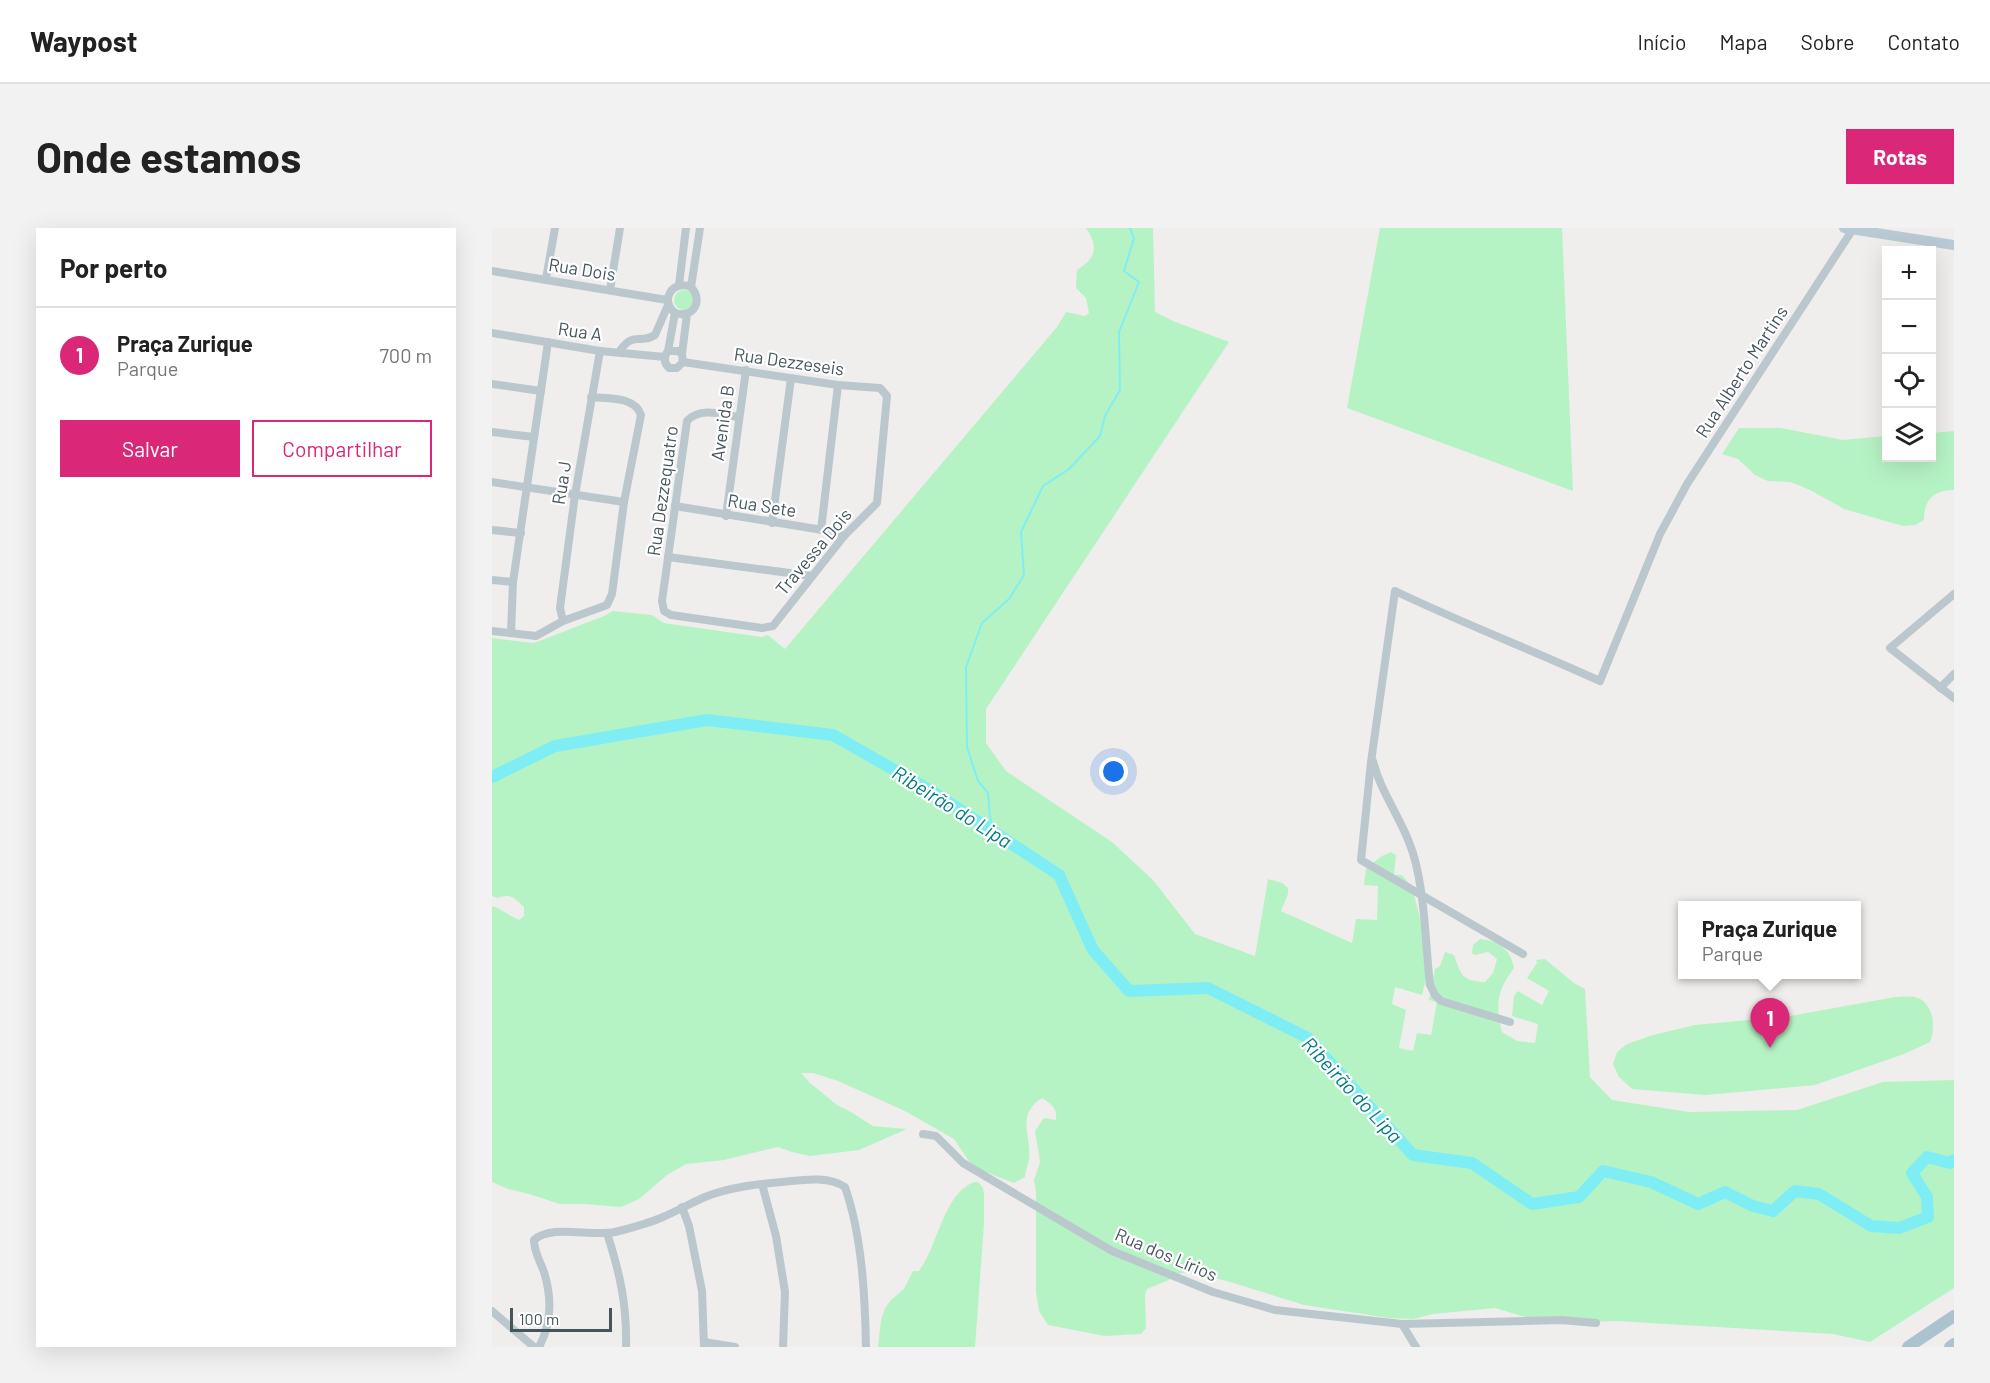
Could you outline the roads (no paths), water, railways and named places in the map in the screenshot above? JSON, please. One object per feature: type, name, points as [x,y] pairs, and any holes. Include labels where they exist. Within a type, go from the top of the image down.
[{"type":"main road","points":[[1849,229],[1954,245]]},
{"type":"main road","points":[[1908,1347],[1954,1316]]},
{"type":"main road","points":[[1950,1347],[1954,1344]]},
{"type":"street","points":[[546,279],[555,228]]},
{"type":"street","points":[[610,290],[620,228]]},
{"type":"street","points":[[679,285],[686,228]]},
{"type":"street","points":[[691,287],[700,228]]},
{"type":"street","name":"Rua Alberto Martins","points":[[1372,755],[1395,591],[1458,622],[1528,649],[1600,681],[1660,534],[1687,484],[1849,229]]},
{"type":"street","name":"Rua Dois","points":[[492,271],[610,290],[668,303]]},
{"type":"street","points":[[618,352],[629,340],[651,338],[655,335],[668,303],[670,291],[679,285],[691,287],[698,299],[693,311],[687,314],[675,313]]},
{"type":"street","points":[[668,303],[675,313],[666,354],[666,365],[673,369],[678,368],[682,358],[687,314]]},
{"type":"street","name":"Rua A","points":[[492,333],[600,351],[666,354]]},
{"type":"street","points":[[511,633],[513,582],[548,342]]},
{"type":"street","name":"Rua J","points":[[563,621],[560,608],[575,495],[600,351]]},
{"type":"street","points":[[666,354],[678,351],[682,358]]},
{"type":"street","name":"Rua Dezzeseis","points":[[682,358],[791,378],[880,388],[887,396]]},
{"type":"street","name":"Avenida B","points":[[726,516],[746,370]]},
{"type":"street","points":[[772,523],[791,378]]},
{"type":"street","points":[[492,384],[541,391]]},
{"type":"street","points":[[821,530],[838,385]]},
{"type":"street","name":"Travessa Dois","points":[[670,615],[762,628],[773,626],[844,536],[877,503],[887,396]]},
{"type":"street","points":[[492,631],[536,636],[563,621],[607,605],[612,594],[624,502],[641,415],[639,408],[631,402],[591,397]]},
{"type":"street","name":"Rua Dezzequatro","points":[[670,615],[664,611],[662,601],[687,421],[693,414],[707,412],[738,417]]},
{"type":"street","points":[[492,432],[534,437]]},
{"type":"street","points":[[492,482],[624,502]]},
{"type":"street","name":"Rua Sete","points":[[675,506],[835,532],[844,536]]},
{"type":"street","points":[[492,530],[520,533]]},
{"type":"street","points":[[668,557],[812,576]]},
{"type":"street","points":[[492,580],[513,582]]},
{"type":"street","points":[[1954,594],[1890,648],[1954,699]]},
{"type":"street","points":[[1940,688],[1954,674]]},
{"type":"street","points":[[1372,755],[1361,860],[1523,954]]},
{"type":"street","points":[[1372,755],[1383,788],[1410,843],[1422,895],[1430,985],[1435,995],[1441,1001],[1510,1022]]},
{"type":"street","name":"Rua dos Lírios","points":[[923,1134],[936,1136],[963,1163],[1112,1251],[1213,1292],[1275,1310],[1402,1324],[1561,1320],[1596,1323]]},
{"type":"street","points":[[539,1347],[546,1334],[550,1308],[544,1274],[534,1247],[534,1240],[539,1236],[550,1232],[607,1233],[638,1226],[706,1196],[732,1189],[808,1179],[837,1182],[845,1187],[861,1268],[866,1347]]},
{"type":"street","points":[[762,1184],[776,1236],[785,1292],[783,1347]]},
{"type":"street","points":[[682,1207],[689,1226],[702,1292],[704,1345],[735,1347]]},
{"type":"street","points":[[607,1233],[621,1277],[627,1316],[626,1347]]},
{"type":"street","points":[[492,1311],[534,1347]]},
{"type":"street","points":[[1402,1324],[1416,1347]]},
{"type":"waterway","points":[[994,833],[988,793],[978,781],[967,747],[966,667],[982,623],[1009,599],[1024,575],[1021,532],[1043,486],[1069,469],[1100,436],[1105,416],[1120,390],[1119,332],[1139,282],[1124,271],[1134,238],[1130,228]]},
{"type":"waterway","name":"Ribeirão do Lipa","points":[[492,777],[555,746],[707,720],[833,735],[933,792],[1059,875],[1093,950],[1129,991],[1208,988],[1308,1038],[1413,1155],[1472,1163],[1532,1204],[1579,1197],[1603,1171],[1651,1182],[1698,1204],[1725,1192],[1753,1206],[1773,1211],[1795,1191],[1819,1194],[1871,1226],[1899,1228],[1928,1217],[1927,1197],[1912,1173],[1927,1157],[1950,1163],[1954,1160]]},
{"type":"place","name":"Praça Zurique","points":[[1770,1048]]}]
